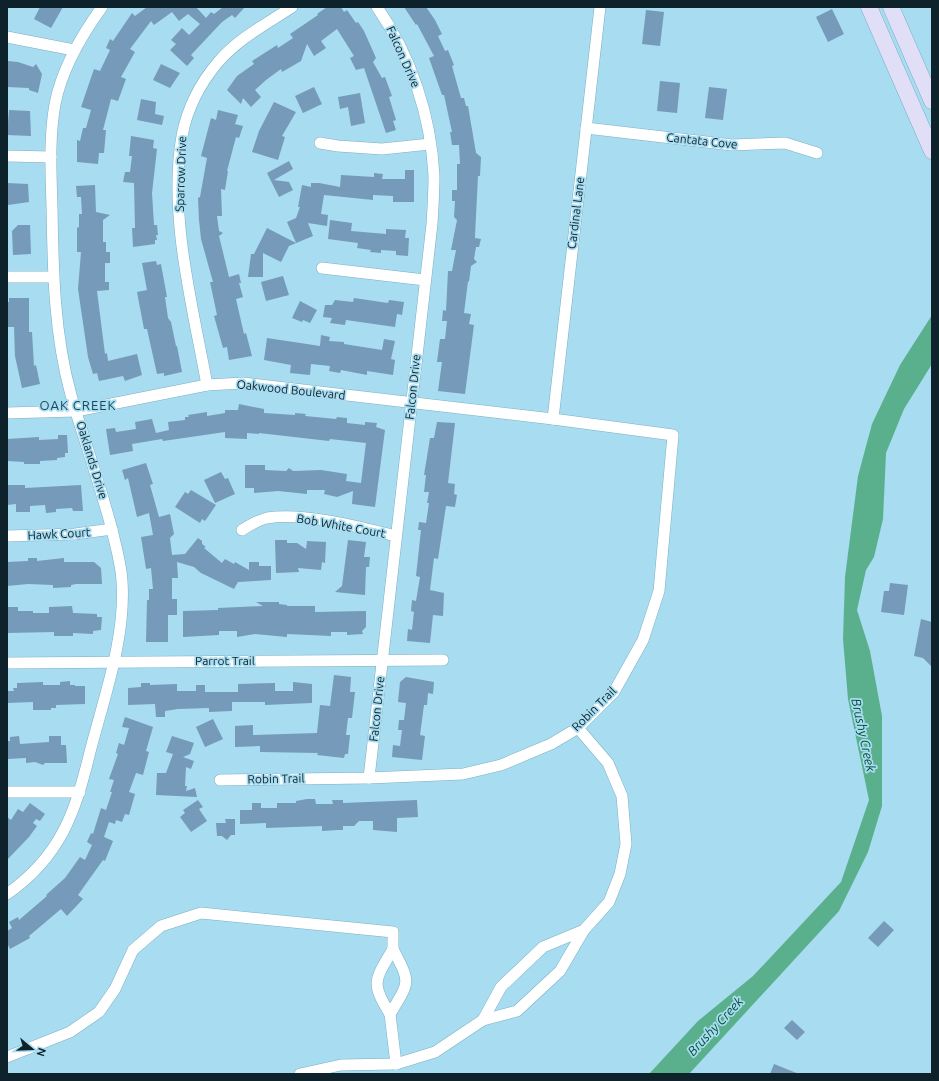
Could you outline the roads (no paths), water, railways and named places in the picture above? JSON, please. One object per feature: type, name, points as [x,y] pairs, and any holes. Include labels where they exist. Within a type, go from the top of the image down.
[{"type":"street","name":"Oaklands Drive","points":[[7,894],[25,881],[46,860],[64,831],[80,792],[113,662],[119,632],[122,594],[120,565],[105,502],[71,394],[61,346],[54,277],[51,139],[55,104],[74,50],[87,27],[102,7]]},
{"type":"street","name":"Sparrow Drive","points":[[207,385],[185,262],[180,223],[178,197],[182,136],[186,119],[200,88],[220,60],[242,40],[292,7]]},
{"type":"street","name":"Falcon Drive","points":[[369,778],[434,192],[430,144],[422,102],[412,74],[394,34],[377,7]]},
{"type":"street","name":"Cardinal Lane","points":[[553,419],[600,7]]},
{"type":"street","points":[[870,7],[932,151]]},
{"type":"street","points":[[891,7],[932,101]]},
{"type":"street","points":[[7,37],[74,50]]},
{"type":"street","name":"Cantata Cove","points":[[586,128],[732,145],[785,143],[817,153]]},
{"type":"street","points":[[320,143],[344,147],[382,149],[430,144]]},
{"type":"street","points":[[7,156],[51,157]]},
{"type":"street","points":[[322,268],[425,280]]},
{"type":"street","points":[[7,278],[54,277]]},
{"type":"street","name":"Oakwood Boulevard","points":[[7,413],[76,411],[207,385],[243,384],[553,419]]},
{"type":"street","name":"Robin Trail","points":[[220,780],[369,778],[463,774],[501,765],[551,744],[578,728],[614,692],[643,640],[659,591],[673,435],[553,419]]},
{"type":"street","name":"Bob White Court","points":[[242,530],[266,519],[285,517],[327,521],[396,536]]},
{"type":"street","name":"Hawk Court","points":[[7,536],[75,534],[112,529]]},
{"type":"street","name":"Parrot Trail","points":[[7,662],[443,660]]},
{"type":"street","points":[[300,1074],[341,1065],[396,1064],[435,1052],[483,1020],[518,1011],[560,971],[584,930],[608,902],[620,874],[626,844],[622,796],[608,763],[578,728]]},
{"type":"street","points":[[7,792],[80,792]]},
{"type":"street","points":[[7,1057],[70,1032],[99,1012],[115,989],[133,950],[161,926],[201,913],[393,932],[393,949],[402,968],[406,985],[405,990],[390,1014]]},
{"type":"street","points":[[483,1020],[500,987],[542,947],[584,930]]},
{"type":"street","points":[[393,949],[378,976],[376,986],[380,997],[390,1014],[396,1064]]},
{"type":"water","name":"Brushy Creek","points":[[932,315],[932,364],[904,409],[886,453],[883,519],[874,557],[866,570],[857,610],[870,651],[882,716],[882,806],[868,852],[839,911],[689,1074],[649,1074],[698,1021],[753,976],[841,882],[869,800],[848,699],[843,639],[845,577],[858,476],[872,424],[900,365]]},
{"type":"district","name":"OAK CREEK","points":[[78,405]]}]
